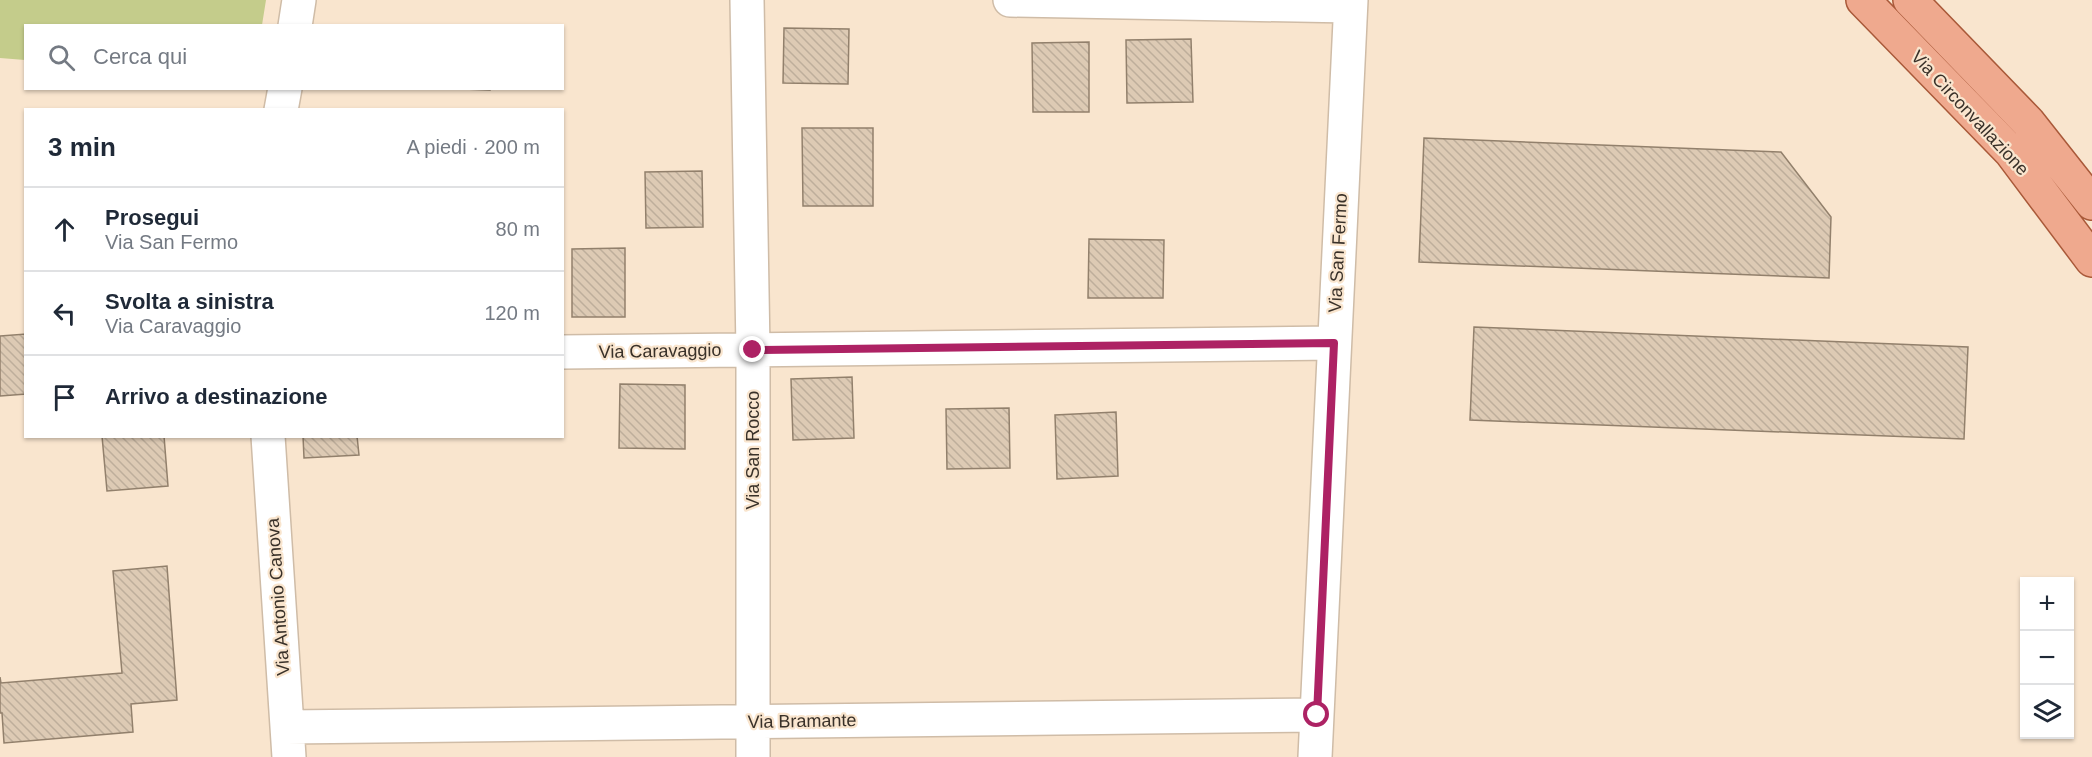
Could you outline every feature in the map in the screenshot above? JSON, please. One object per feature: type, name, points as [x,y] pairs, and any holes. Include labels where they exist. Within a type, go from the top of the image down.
[{"type":"main road","name":"Via Circonvallazione","points":[[1863,0],[2011,152],[2092,260]]},
{"type":"main road","name":"Via Circonvallazione","points":[[1910,0],[2028,122],[2092,203]]},
{"type":"street","points":[[295,24],[299,0]]},
{"type":"street","name":"Via San Rocco","points":[[747,0],[753,350],[753,757]]},
{"type":"street","points":[[1010,0],[1350,3]]},
{"type":"street","name":"Via San Fermo","points":[[1315,757],[1350,3]]},
{"type":"street","points":[[281,108],[285,90]]},
{"type":"street","name":"Via Caravaggio","points":[[564,352],[1334,343]]},
{"type":"street","name":"Via Antonio Canova","points":[[268,438],[288,742]]},
{"type":"street","name":"Via Bramante","points":[[288,742],[752,722],[1317,715]]},
{"type":"green space","points":[[0,0],[266,0],[262,24],[24,24],[24,60],[0,58]]},
{"type":"building","points":[[784,28],[849,29],[848,84],[783,83]]},
{"type":"building","points":[[1191,39],[1193,102],[1127,103],[1126,40]]},
{"type":"building","points":[[1089,42],[1089,112],[1033,112],[1032,43]]},
{"type":"building","points":[[802,128],[873,128],[873,206],[803,206]]},
{"type":"building","points":[[1424,138],[1781,152],[1831,217],[1829,278],[1419,262]]},
{"type":"building","points":[[702,171],[703,227],[646,228],[645,172]]},
{"type":"building","points":[[1089,239],[1164,240],[1163,298],[1088,298]]},
{"type":"building","points":[[625,248],[625,317],[572,317],[572,249]]},
{"type":"building","points":[[1474,327],[1968,347],[1964,439],[1470,420]]},
{"type":"building","points":[[24,334],[24,394],[0,396],[0,336]]},
{"type":"building","points":[[852,377],[854,438],[793,440],[791,379]]},
{"type":"building","points":[[620,384],[685,385],[685,449],[619,448]]},
{"type":"building","points":[[1009,408],[1010,468],[947,469],[946,409]]},
{"type":"building","points":[[1116,412],[1118,476],[1057,479],[1055,415]]},
{"type":"building","points":[[102,438],[164,438],[168,486],[107,491]]},
{"type":"building","points":[[303,438],[357,438],[359,455],[304,458]]},
{"type":"building","points":[[167,566],[177,700],[131,704],[133,732],[4,743],[2,713],[0,713],[0,677],[1,683],[122,673],[113,571]]},
{"type":"route","points":[[753,350],[1334,343],[1317,715]]}]
